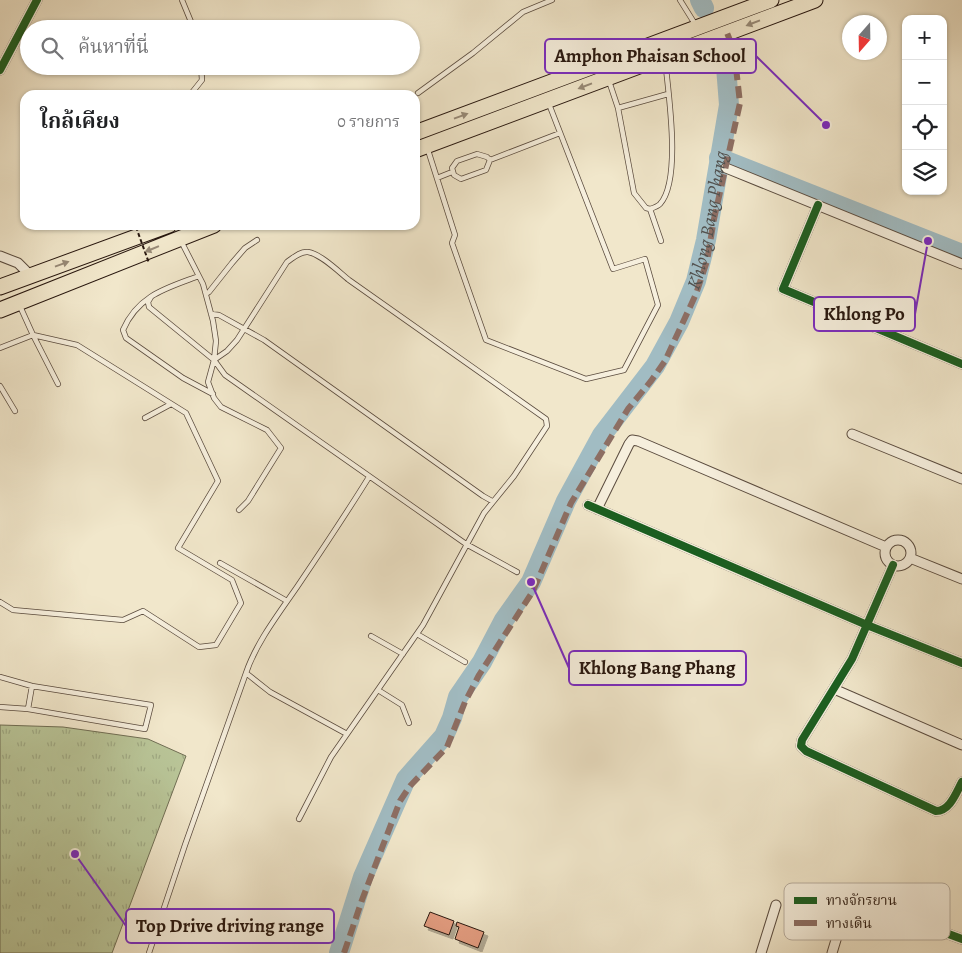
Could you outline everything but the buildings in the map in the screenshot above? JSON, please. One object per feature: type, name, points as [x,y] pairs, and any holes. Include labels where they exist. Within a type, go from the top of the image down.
[{"type":"main road","points":[[420,131],[771,0]]},
{"type":"main road","points":[[421,148],[815,0]]},
{"type":"main road","points":[[0,287],[155,230]]},
{"type":"main road","points":[[0,310],[183,233]]},
{"type":"street","points":[[26,20],[37,0]]},
{"type":"street","points":[[0,70],[20,32]]},
{"type":"street","points":[[726,168],[962,264]]},
{"type":"street","points":[[818,205],[782,289],[962,364]]},
{"type":"street","points":[[0,256],[18,263],[31,276]]},
{"type":"street","points":[[852,434],[962,480]]},
{"type":"street","points":[[598,509],[632,440],[886,547]]},
{"type":"street","points":[[588,505],[867,625],[962,663]]},
{"type":"street","points":[[894,540],[904,541],[910,548],[910,558],[903,565],[893,565],[886,557],[886,547],[894,540]]},
{"type":"street","points":[[910,558],[962,580]]},
{"type":"street","points":[[893,565],[852,659],[802,740],[801,746],[806,751],[936,811],[942,811],[948,807],[962,782]]},
{"type":"street","points":[[834,689],[962,744]]},
{"type":"street","points":[[761,953],[776,905]]},
{"type":"street","points":[[950,935],[962,939]]},
{"type":"street","points":[[832,953],[836,940]]},
{"type":"lane","points":[[182,0],[190,20]]},
{"type":"lane","points":[[420,92],[473,53],[524,12],[552,0]]},
{"type":"lane","points":[[680,0],[697,28]]},
{"type":"lane","points":[[650,209],[660,204],[670,181],[672,131],[665,56]]},
{"type":"lane","points":[[194,90],[202,80],[202,75]]},
{"type":"lane","points":[[608,78],[618,108],[634,193],[646,208],[650,209],[662,241]]},
{"type":"lane","points":[[618,108],[668,94]]},
{"type":"lane","points":[[421,148],[437,178],[455,234],[452,244],[486,340],[586,379],[624,370],[658,305],[645,259],[613,270],[547,100]]},
{"type":"lane","points":[[452,172],[457,178],[467,178],[486,170],[490,160],[560,133]]},
{"type":"lane","points":[[452,172],[452,168],[457,161],[477,154],[490,160]]},
{"type":"lane","points":[[437,178],[452,172]]},
{"type":"lane","points":[[183,233],[206,294],[211,314],[216,342],[214,360],[208,382],[212,394],[221,407],[268,430],[281,448],[248,501],[239,510]]},
{"type":"lane","points":[[206,294],[245,248],[257,240]]},
{"type":"lane","points":[[214,360],[226,351],[245,330],[287,262],[298,254],[307,252],[318,256],[546,420],[547,426],[514,476],[492,501],[466,544],[417,634],[332,757],[299,819]]},
{"type":"lane","points":[[199,276],[163,290],[142,301],[126,322],[123,330],[126,338],[183,378],[212,394]]},
{"type":"lane","points":[[151,297],[148,302],[149,308],[214,360],[225,375],[466,544],[517,572]]},
{"type":"lane","points":[[19,303],[58,384]]},
{"type":"lane","points":[[211,314],[219,315],[272,346],[492,501]]},
{"type":"lane","points":[[0,348],[33,335],[77,345],[186,413],[218,481],[178,548],[232,580],[241,603],[216,645],[199,647],[143,612],[123,620],[13,610],[0,602]]},
{"type":"lane","points":[[0,386],[14,411]]},
{"type":"lane","points":[[145,418],[171,404]]},
{"type":"lane","points":[[149,953],[251,661],[287,601],[338,527],[369,477]]},
{"type":"lane","points":[[220,563],[287,601]]},
{"type":"lane","points":[[417,634],[465,662]]},
{"type":"lane","points":[[371,636],[403,654]]},
{"type":"lane","points":[[246,673],[270,692],[347,734]]},
{"type":"lane","points":[[0,677],[32,686],[151,705],[145,729],[28,709],[0,707]]},
{"type":"lane","points":[[28,709],[32,686]]},
{"type":"lane","points":[[378,690],[402,705],[409,722]]},
{"type":"path","points":[[137,230],[149,263]]},
{"type":"green space","points":[[0,725],[63,727],[148,739],[186,756],[112,953],[0,953]]},
{"type":"waterway","name":"Khlong Bang Phang","points":[[700,0],[704,8]]},
{"type":"waterway","name":"Khlong Bang Phang","points":[[339,953],[363,877],[406,779],[444,736],[458,697],[482,662],[504,620],[531,582],[566,501],[602,435],[655,366],[679,322],[696,281],[706,240],[729,105],[725,54]]},
{"type":"waterway","points":[[719,158],[962,254]]},
{"type":"marked path","points":[[344,953],[400,801],[410,786],[447,747],[465,702],[479,675],[533,591],[571,503],[628,409],[665,361],[696,294],[707,261],[714,219],[740,103],[734,50],[727,33]]},
{"type":"cycle path","points":[[26,20],[37,0]]},
{"type":"cycle path","points":[[0,70],[20,32]]},
{"type":"cycle path","points":[[818,205],[783,289],[962,364]]},
{"type":"cycle path","points":[[588,505],[867,625],[962,663]]},
{"type":"cycle path","points":[[893,565],[852,659],[802,740],[801,746],[806,751],[936,811],[949,805],[962,782]]},
{"type":"cycle path","points":[[950,935],[962,939]]},
{"type":"place","name":"Amphon Phaisan School","points":[[826,125]]},
{"type":"place","name":"Khlong Po","points":[[928,241]]},
{"type":"place","name":"Khlong Bang Phang","points":[[531,582]]},
{"type":"place","name":"Top Drive driving range","points":[[75,854]]}]
